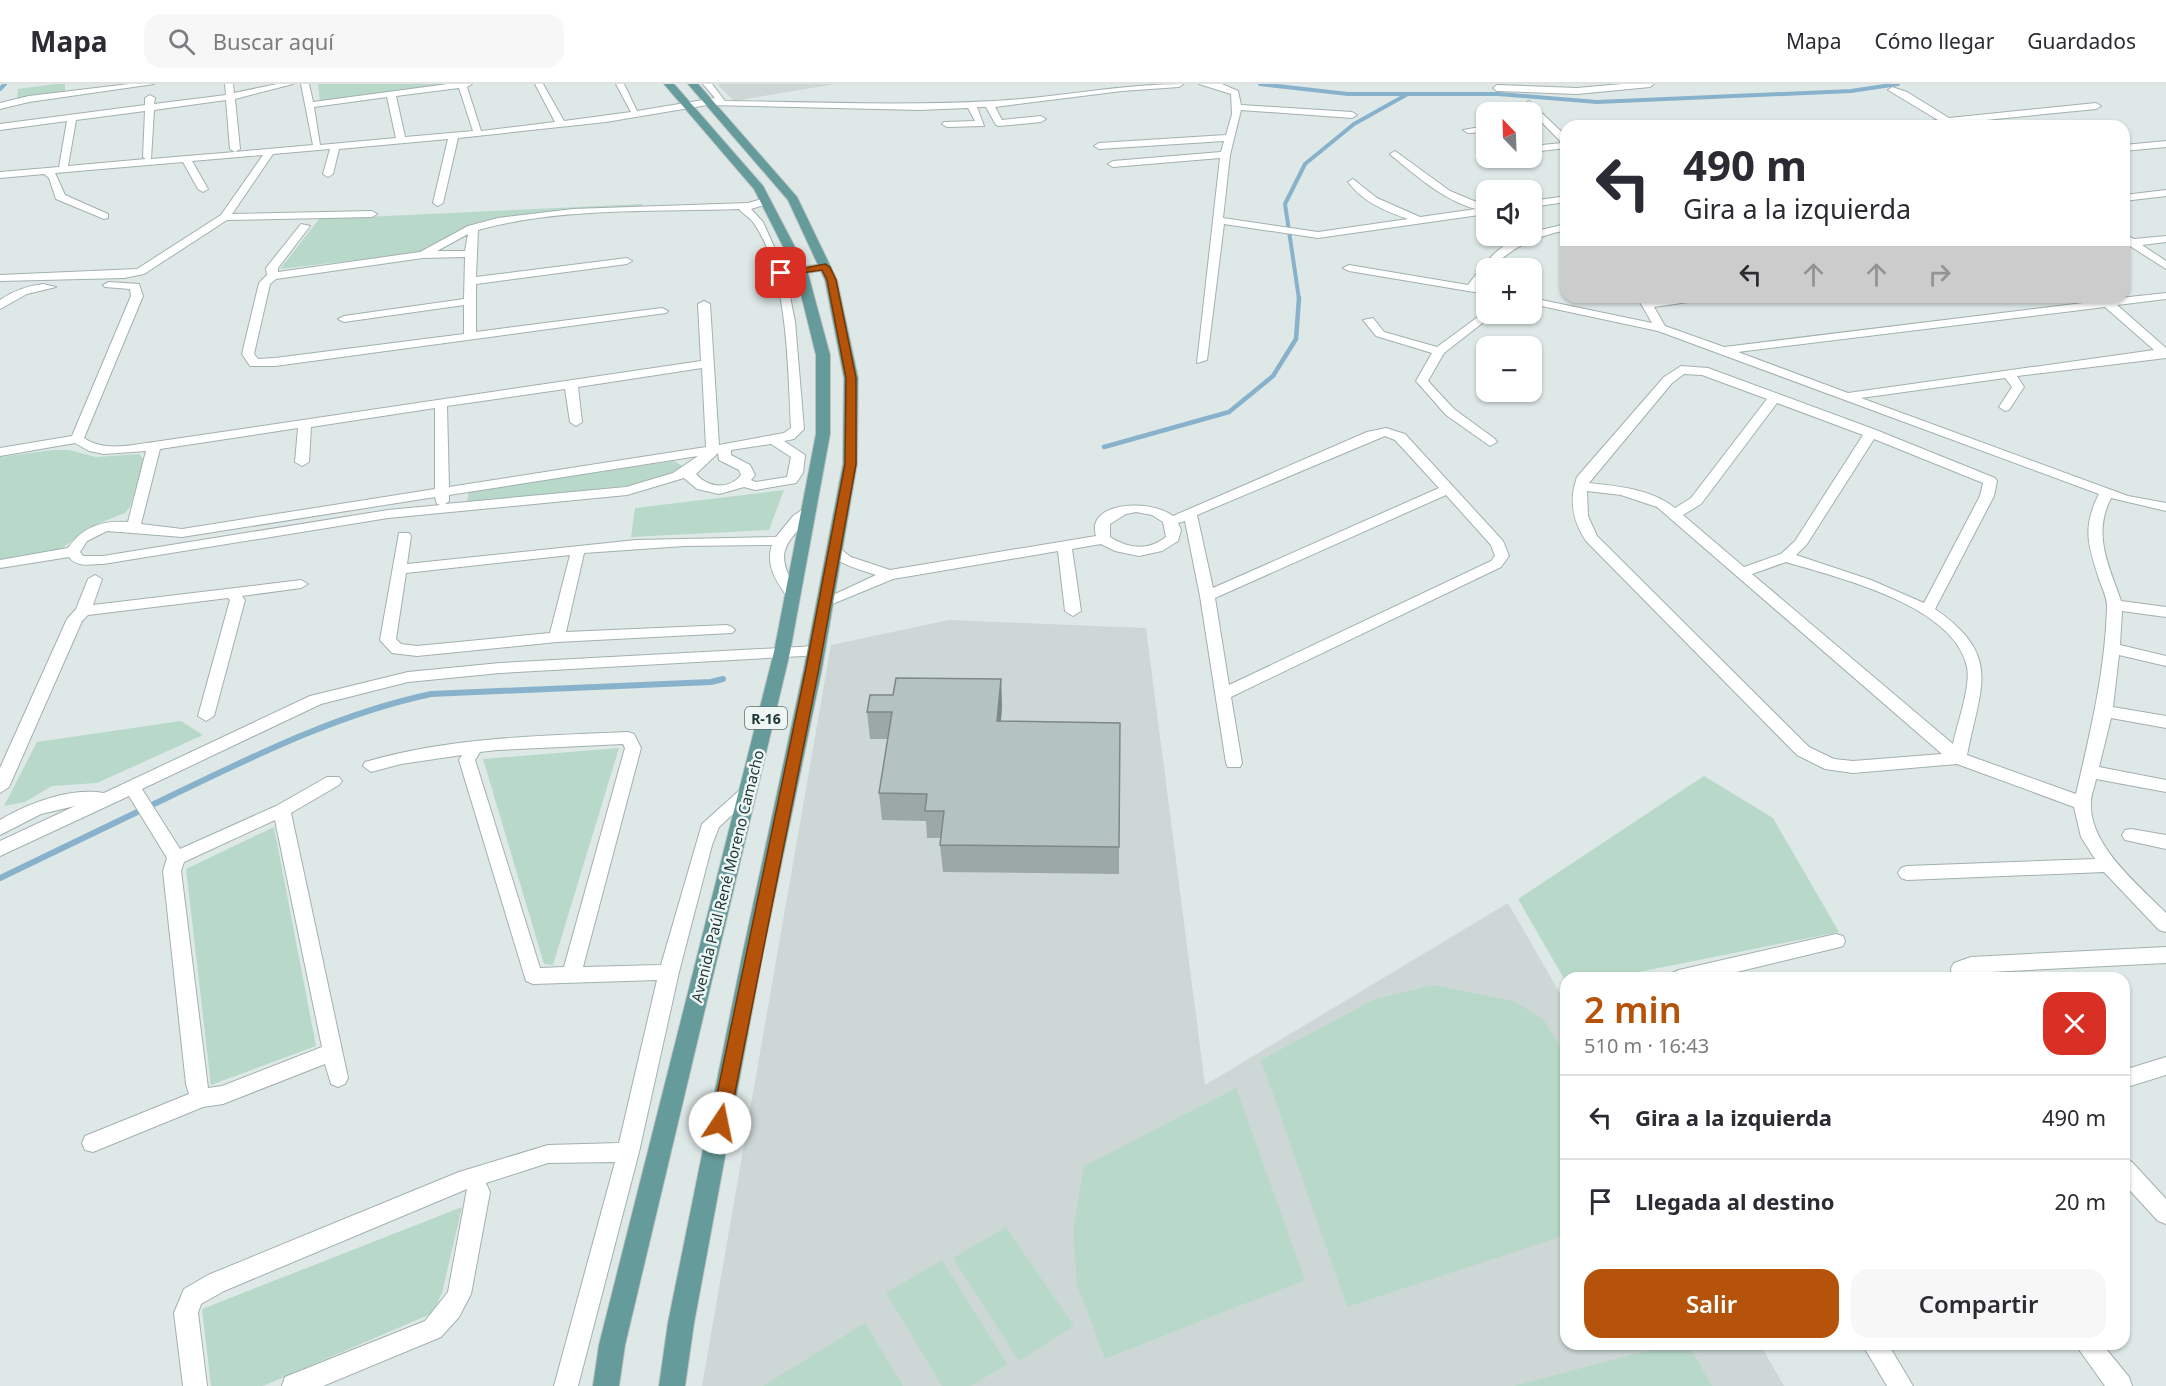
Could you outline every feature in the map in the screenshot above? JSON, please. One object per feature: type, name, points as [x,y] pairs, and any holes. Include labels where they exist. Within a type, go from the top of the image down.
[{"type":"main road","name":"Avenida Paúl René Moreno Camacho","points":[[606,1386],[615,1333],[782,652],[823,434],[823,355],[801,270],[759,188],[669,84]]},
{"type":"main road","name":"R-16","points":[[672,1386],[681,1323],[751,963],[816,651],[850,464],[851,378],[831,280],[793,199],[693,84]]},
{"type":"street","points":[[0,106],[28,99],[151,84],[148,157]]},
{"type":"street","points":[[229,84],[235,149]]},
{"type":"street","points":[[0,127],[230,97],[289,84]]},
{"type":"street","points":[[305,84],[316,143]]},
{"type":"street","points":[[310,105],[464,84],[477,130]]},
{"type":"street","points":[[539,84],[559,121]]},
{"type":"street","points":[[620,84],[633,110]]},
{"type":"street","points":[[0,175],[454,136],[689,107],[721,100],[707,84]]},
{"type":"street","points":[[709,103],[919,107],[971,105],[1179,84]]},
{"type":"street","points":[[1201,360],[1225,155],[1231,138],[1236,107],[1235,93],[1216,85],[1203,84]]},
{"type":"street","points":[[1497,88],[1576,92],[1650,84]]},
{"type":"street","points":[[1892,90],[1904,94],[1946,120]]},
{"type":"street","points":[[391,94],[400,137]]},
{"type":"street","points":[[989,104],[999,123]]},
{"type":"street","points":[[971,105],[981,124]]},
{"type":"street","points":[[1984,120],[2096,106]]},
{"type":"street","points":[[1236,107],[1352,115]]},
{"type":"street","points":[[63,166],[72,118]]},
{"type":"street","points":[[947,124],[981,124],[1041,119]]},
{"type":"street","points":[[1542,123],[1560,138]]},
{"type":"street","points":[[1468,130],[1476,130]]},
{"type":"street","points":[[438,202],[454,136]]},
{"type":"street","points":[[1099,146],[1231,138]]},
{"type":"street","points":[[1542,147],[1560,144]]},
{"type":"street","points":[[2130,147],[2166,144]]},
{"type":"street","points":[[328,174],[335,147]]},
{"type":"street","points":[[0,278],[124,275],[140,272],[225,217],[270,152]]},
{"type":"street","points":[[1395,154],[1443,192],[1476,207]]},
{"type":"street","points":[[1113,164],[1225,155]]},
{"type":"street","points":[[186,159],[203,189]]},
{"type":"street","points":[[46,171],[54,177],[60,196],[104,216]]},
{"type":"street","points":[[1353,182],[1362,194],[1378,204],[1419,220]]},
{"type":"street","points":[[2130,197],[2166,193]]},
{"type":"street","points":[[1542,203],[1560,200]]},
{"type":"street","points":[[423,255],[473,231],[525,222],[625,214],[643,209],[748,206],[766,201]]},
{"type":"street","points":[[74,552],[78,542],[92,532],[115,525],[134,525],[152,531],[182,533],[789,436],[798,429],[794,361],[781,273],[757,221],[744,209],[748,206]]},
{"type":"street","points":[[1219,220],[1318,235],[1476,211]]},
{"type":"street","points":[[225,217],[372,213]]},
{"type":"street","points":[[273,276],[272,268],[305,226]]},
{"type":"street","points":[[1542,232],[1560,228]]},
{"type":"street","points":[[470,334],[472,281],[470,254],[473,231]]},
{"type":"street","points":[[2130,241],[2166,239]]},
{"type":"street","points":[[2130,243],[2166,266]]},
{"type":"street","points":[[1471,288],[1487,266],[1510,246]]},
{"type":"street","points":[[470,254],[423,255],[273,276],[265,283],[248,354],[254,363],[275,362],[470,334],[662,311]]},
{"type":"street","points":[[472,281],[627,261]]},
{"type":"street","points":[[781,273],[825,267]]},
{"type":"street","points":[[1348,267],[1476,289]]},
{"type":"street","points":[[0,306],[13,295],[38,287],[135,286],[137,296],[77,439]]},
{"type":"street","points":[[2130,298],[2166,296]]},
{"type":"street","points":[[344,319],[471,301]]},
{"type":"street","points":[[1542,303],[1661,328],[1849,395],[2107,492],[2153,506],[2166,507]]},
{"type":"street","points":[[1647,303],[1661,328]]},
{"type":"street","points":[[1723,350],[2073,303]]},
{"type":"street","points":[[2108,303],[2165,353]]},
{"type":"street","points":[[691,469],[689,475],[702,488],[714,490],[732,488],[744,482],[748,475],[745,468],[724,457],[719,448],[707,364],[704,304]]},
{"type":"street","points":[[1369,320],[1380,334],[1439,351]]},
{"type":"street","points":[[1476,323],[1439,351],[1422,381],[1450,412],[1490,442]]},
{"type":"street","points":[[1849,395],[2165,353]]},
{"type":"street","points":[[77,439],[87,448],[120,450],[154,446],[707,364]]},
{"type":"street","points":[[1927,611],[1988,496],[1990,481],[1871,433],[1704,371],[1681,370],[1668,380],[1584,477],[1580,486],[1578,506],[1591,538],[1803,751],[1831,765],[1853,767],[1958,758]]},
{"type":"street","points":[[2005,407],[2018,387],[2008,374]]},
{"type":"street","points":[[571,384],[576,422]]},
{"type":"street","points":[[1676,513],[1696,501],[1775,397]]},
{"type":"street","points":[[441,402],[440,492],[443,508]]},
{"type":"street","points":[[302,462],[304,423]]},
{"type":"street","points":[[1172,521],[1372,435],[1386,432],[1400,437],[1498,544],[1502,556],[1496,564],[1222,695]]},
{"type":"street","points":[[1743,572],[1786,557],[1800,544],[1871,433]]},
{"type":"street","points":[[0,452],[77,439]]},
{"type":"street","points":[[773,440],[798,455],[819,456]]},
{"type":"street","points":[[134,525],[154,446]]},
{"type":"street","points":[[74,552],[79,560],[103,560],[443,508],[627,491],[656,484],[691,469],[719,448]]},
{"type":"street","points":[[744,482],[755,486],[791,480],[796,473],[798,455]]},
{"type":"street","points":[[1580,486],[1646,496],[1676,513],[1958,758],[2082,803]]},
{"type":"street","points":[[1207,596],[1448,489]]},
{"type":"street","points":[[2107,492],[2097,512],[2094,540],[2115,605],[2112,648],[2104,711],[2082,803],[2091,837],[2108,865],[2166,925]]},
{"type":"street","points":[[793,595],[780,579],[776,560],[778,541],[791,524],[808,509]]},
{"type":"street","points":[[825,602],[889,575],[1104,539],[1125,550],[1154,550],[1166,545],[1173,538],[1175,529],[1172,521],[1150,510],[1122,510],[1103,522],[1101,530],[1104,539]]},
{"type":"street","points":[[1190,513],[1207,596],[1234,763]]},
{"type":"street","points":[[404,536],[401,569],[388,640],[397,649],[417,651],[557,637],[727,630]]},
{"type":"street","points":[[401,569],[578,550],[697,541],[778,541]]},
{"type":"street","points":[[1065,546],[1073,611]]},
{"type":"street","points":[[557,637],[578,550]]},
{"type":"street","points":[[834,551],[846,561],[889,575]]},
{"type":"street","points":[[0,564],[74,552]]},
{"type":"street","points":[[1786,557],[1890,592],[1927,611],[1959,635],[1971,651],[1976,670],[1958,758]]},
{"type":"street","points":[[0,787],[75,619],[83,611],[95,579]]},
{"type":"street","points":[[83,611],[301,584]]},
{"type":"street","points":[[206,716],[238,600],[233,594]]},
{"type":"street","points":[[2115,605],[2166,612]]},
{"type":"street","points":[[2112,648],[2166,661]]},
{"type":"street","points":[[1,826],[48,804],[78,798],[136,794],[316,700],[408,677],[500,668],[816,651]]},
{"type":"street","points":[[2104,711],[2166,722]]},
{"type":"street","points":[[371,766],[401,758],[474,748],[613,737],[628,738],[633,748],[572,973]]},
{"type":"street","points":[[474,748],[467,760],[533,976],[572,973],[669,972]]},
{"type":"street","points":[[2088,771],[2166,786]]},
{"type":"street","points":[[176,858],[282,810],[333,781]]},
{"type":"street","points":[[566,1386],[628,1152],[669,972],[711,824],[748,792]]},
{"type":"street","points":[[136,794],[176,858],[172,871],[173,883],[196,1084],[201,1098]]},
{"type":"street","points":[[0,849],[108,797]]},
{"type":"street","points":[[282,810],[338,1077]]},
{"type":"street","points":[[2131,835],[2166,842]]},
{"type":"street","points":[[1907,873],[2108,865]]},
{"type":"street","points":[[1704,972],[1836,941]]},
{"type":"street","points":[[1961,972],[1961,968],[2008,971],[2166,955]]},
{"type":"street","points":[[93,1143],[201,1098],[223,1095],[332,1052]]},
{"type":"street","points":[[2130,1077],[2166,1066]]},
{"type":"street","points":[[195,1386],[186,1313],[192,1297],[216,1283],[459,1182],[548,1154],[628,1152]]},
{"type":"street","points":[[2130,1175],[2166,1214]]},
{"type":"street","points":[[294,1386],[433,1329],[451,1309],[459,1294],[479,1192],[474,1179]]},
{"type":"street","points":[[1878,1350],[1901,1386]]},
{"type":"street","points":[[2092,1350],[2120,1386]]},
{"type":"shaded area","points":[[717,84],[836,84],[734,101]]},
{"type":"shaded area","points":[[949,620],[1146,628],[1205,1085],[1508,903],[1560,994],[1560,1350],[1763,1350],[1784,1386],[702,1386],[831,645]]},
{"type":"green space","points":[[65,84],[65,91],[17,98],[18,89]]},
{"type":"green space","points":[[318,84],[452,84],[320,102]]},
{"type":"green space","points":[[643,204],[641,207],[500,218],[471,224],[417,253],[280,269],[319,219]]},
{"type":"green space","points":[[69,450],[96,457],[139,454],[144,460],[130,507],[125,513],[90,527],[60,550],[0,561],[0,457]]},
{"type":"green space","points":[[674,461],[684,467],[658,479],[636,485],[467,502],[469,491]]},
{"type":"green space","points":[[784,490],[769,530],[631,537],[635,508]]},
{"type":"green space","points":[[181,721],[203,735],[97,783],[52,786],[25,802],[4,806],[37,742]]},
{"type":"green space","points":[[619,748],[553,965],[544,964],[483,759]]},
{"type":"green space","points":[[1704,776],[1773,818],[1839,932],[1639,972],[1560,972],[1518,899]]},
{"type":"green space","points":[[274,827],[316,1046],[211,1085],[186,869]]},
{"type":"green space","points":[[1433,985],[1513,1001],[1543,1019],[1560,1046],[1560,1237],[1347,1307],[1261,1060],[1375,999]]},
{"type":"green space","points":[[1236,1088],[1305,1280],[1105,1359],[1077,1285],[1073,1231],[1084,1166]]},
{"type":"green space","points":[[462,1207],[442,1293],[433,1313],[263,1386],[211,1386],[202,1309]]},
{"type":"green space","points":[[1006,1227],[1074,1326],[1019,1361],[953,1258]]},
{"type":"green space","points":[[942,1260],[1007,1364],[971,1386],[942,1386],[886,1293]]},
{"type":"green space","points":[[865,1323],[903,1386],[763,1386]]},
{"type":"green space","points":[[1650,1350],[1691,1350],[1712,1386],[1514,1386]]},
{"type":"building","points":[[896,678],[1001,679],[997,721],[1120,723],[1119,847],[940,845],[944,811],[925,811],[927,794],[879,793],[892,712],[867,712],[870,695],[893,695]]},
{"type":"waterway","points":[[0,89],[5,84]]},
{"type":"waterway","points":[[1260,84],[1348,94],[1498,94],[1597,102],[1851,91],[1898,84]]},
{"type":"waterway","points":[[1299,299],[1285,204],[1305,164],[1354,124],[1406,95]]},
{"type":"waterway","points":[[1104,447],[1229,412],[1273,376],[1296,339],[1299,299]]},
{"type":"waterway","points":[[0,878],[272,748],[334,723],[398,702],[431,694],[711,682],[723,679]]},
{"type":"route","points":[[720,1123],[753,952],[813,668],[850,464],[851,378],[831,280],[825,267],[781,273]]}]
